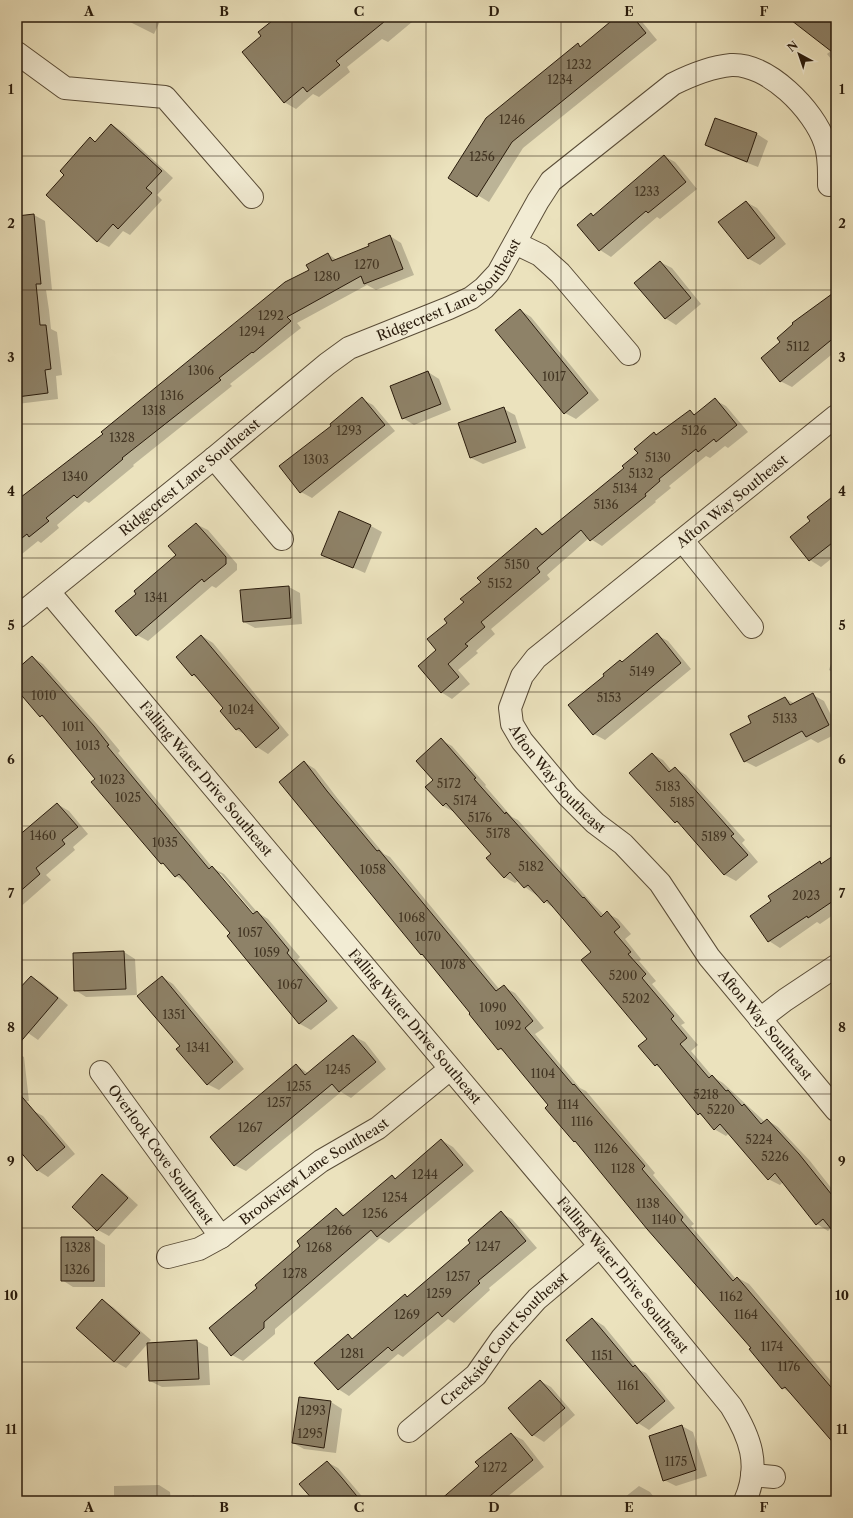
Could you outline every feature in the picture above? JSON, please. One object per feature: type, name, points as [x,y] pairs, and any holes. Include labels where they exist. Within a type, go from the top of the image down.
[{"type":"street","points":[[17,53],[65,88],[165,97],[252,197]]},
{"type":"street","name":"Ridgecrest Lane Southeast","points":[[17,617],[214,458],[327,364],[349,348],[471,298],[484,288],[498,273],[538,201],[551,181],[673,84],[696,73],[732,65],[757,70],[774,80],[809,114],[825,142],[830,162],[829,185]]},
{"type":"street","points":[[515,242],[540,255],[560,273],[629,354]]},
{"type":"street","name":"Afton Way Southeast","points":[[836,416],[683,541],[536,658],[522,676],[510,708],[512,724],[522,741],[568,796],[595,823],[623,844],[660,883],[709,958],[836,1110]]},
{"type":"street","points":[[214,458],[282,539]]},
{"type":"street","points":[[683,541],[752,627]]},
{"type":"street","name":"Falling Water Drive Southeast","points":[[49,592],[600,1246],[731,1406],[745,1429],[750,1444],[752,1475],[745,1501]]},
{"type":"street","points":[[760,1019],[785,1000],[836,966]]},
{"type":"street","name":"Brookview Lane Southeast","points":[[168,1257],[199,1249],[221,1236],[321,1161],[378,1128],[450,1069]]},
{"type":"street","name":"Overlook Cove Southeast","points":[[101,1072],[221,1236]]},
{"type":"street","name":"Creekside Court Southeast","points":[[409,1431],[476,1375],[502,1338],[537,1299],[600,1246]]},
{"type":"street","points":[[752,1475],[774,1477]]},
{"type":"building","points":[[277,17],[390,17],[336,61],[340,65],[307,92],[303,87],[284,103],[242,52],[261,36],[258,32]]},
{"type":"building","points":[[616,17],[633,17],[646,33],[512,142],[477,197],[448,178],[486,118],[578,43],[580,47]]},
{"type":"building","points":[[787,17],[836,17],[836,55]]},
{"type":"building","points":[[715,118],[757,133],[747,162],[705,145]]},
{"type":"building","points":[[111,124],[162,171],[146,188],[152,193],[118,229],[113,224],[97,242],[46,195],[64,175],[60,171],[90,137],[95,142]]},
{"type":"building","points":[[664,155],[686,182],[648,213],[646,211],[599,251],[577,225],[591,213],[593,216]]},
{"type":"building","points":[[746,201],[775,238],[748,259],[718,222]]},
{"type":"building","points":[[34,214],[41,284],[36,284],[40,325],[46,325],[51,369],[45,370],[48,393],[17,397],[17,216]]},
{"type":"building","points":[[390,235],[403,269],[364,284],[361,276],[287,317],[291,321],[253,353],[252,352],[219,378],[221,380],[122,458],[123,459],[77,498],[74,495],[46,518],[49,521],[29,537],[27,534],[17,542],[17,500],[103,434],[101,432],[285,282],[309,270],[306,265],[328,253],[332,261],[369,246],[368,244]]},
{"type":"building","points":[[660,261],[691,298],[665,319],[634,283]]},
{"type":"building","points":[[836,291],[836,336],[780,382],[761,358],[780,342],[777,338],[793,324],[792,323]]},
{"type":"building","points":[[520,309],[588,393],[564,414],[495,330]]},
{"type":"building","points":[[428,371],[441,404],[402,419],[390,386]]},
{"type":"building","points":[[362,397],[385,425],[300,493],[279,466],[331,426],[330,424]]},
{"type":"building","points":[[715,398],[737,425],[716,442],[714,439],[698,452],[696,449],[659,479],[660,481],[645,494],[646,496],[590,541],[581,530],[537,568],[540,572],[481,622],[485,627],[465,644],[468,646],[448,664],[459,677],[441,693],[418,666],[436,650],[427,639],[447,623],[444,619],[464,602],[460,599],[481,582],[477,578],[536,528],[542,535],[624,468],[622,466],[638,453],[634,449],[654,432],[656,435],[690,410],[694,415]]},
{"type":"building","points":[[504,407],[516,442],[470,458],[458,423]]},
{"type":"building","points":[[836,494],[836,540],[809,561],[790,537],[810,521],[807,517]]},
{"type":"building","points":[[339,511],[371,525],[353,568],[321,555]]},
{"type":"building","points":[[196,523],[226,557],[226,564],[204,582],[202,579],[136,636],[115,611],[136,594],[134,591],[176,555],[168,546]]},
{"type":"building","points":[[289,586],[291,618],[243,622],[240,590]]},
{"type":"building","points":[[657,633],[681,663],[593,735],[568,705],[604,676],[603,674],[620,660],[622,662]]},
{"type":"building","points":[[201,635],[279,728],[256,748],[239,728],[236,730],[220,711],[223,708],[194,674],[192,676],[176,657]]},
{"type":"building","points":[[32,656],[94,726],[109,745],[107,746],[209,869],[212,866],[253,914],[257,911],[289,950],[287,953],[327,1001],[299,1024],[227,936],[230,933],[179,874],[175,877],[163,863],[161,864],[91,782],[95,779],[42,715],[40,717],[17,690],[17,669]]},
{"type":"building","points":[[813,693],[829,725],[806,737],[802,731],[744,762],[730,734],[751,723],[748,716],[785,697],[790,705]]},
{"type":"building","points":[[441,738],[505,814],[506,812],[583,898],[584,897],[601,917],[607,911],[620,927],[614,932],[631,952],[628,954],[646,974],[642,978],[674,1016],[671,1019],[687,1038],[680,1044],[709,1078],[712,1075],[742,1106],[744,1104],[761,1124],[767,1119],[799,1154],[836,1200],[836,1235],[823,1219],[816,1225],[775,1173],[768,1180],[720,1124],[714,1130],[700,1113],[698,1115],[657,1064],[655,1066],[638,1046],[647,1039],[581,960],[591,952],[547,900],[544,903],[528,885],[524,888],[510,872],[504,878],[486,858],[491,854],[446,803],[443,806],[425,787],[433,780],[416,761]]},
{"type":"building","points":[[652,753],[669,772],[675,767],[734,834],[731,836],[748,855],[724,875],[677,821],[675,823],[629,773]]},
{"type":"building","points":[[304,761],[377,851],[379,850],[496,991],[504,985],[533,1021],[525,1028],[645,1166],[642,1169],[683,1217],[681,1220],[733,1281],[737,1277],[836,1393],[836,1446],[785,1387],[782,1389],[749,1349],[751,1348],[647,1229],[575,1141],[574,1142],[545,1108],[548,1105],[501,1048],[498,1050],[422,954],[421,955],[279,782]]},
{"type":"building","points":[[57,803],[78,827],[62,840],[65,844],[36,868],[40,874],[17,894],[17,837]]},
{"type":"building","points":[[836,854],[836,899],[768,942],[750,916],[771,901],[768,896],[820,861],[821,864]]},
{"type":"building","points":[[124,951],[126,989],[74,991],[73,953]]},
{"type":"building","points":[[31,976],[58,998],[17,1046],[17,991]]},
{"type":"building","points":[[162,976],[233,1062],[207,1085],[176,1049],[180,1046],[137,996]]},
{"type":"building","points":[[353,1035],[376,1062],[339,1092],[332,1084],[234,1166],[210,1137],[296,1064],[305,1075]]},
{"type":"building","points":[[17,1091],[65,1147],[37,1171],[17,1148]]},
{"type":"building","points":[[441,1139],[463,1165],[377,1237],[371,1230],[264,1322],[264,1328],[231,1356],[209,1328],[257,1288],[255,1285],[300,1246],[297,1241],[336,1208],[343,1216],[392,1175],[395,1179]]},
{"type":"building","points":[[102,1174],[128,1198],[97,1231],[72,1207]]},
{"type":"building","points":[[501,1211],[526,1241],[478,1281],[480,1283],[442,1317],[438,1312],[392,1351],[388,1347],[338,1390],[314,1363],[348,1334],[352,1339],[405,1294],[407,1297],[470,1243],[468,1240]]},
{"type":"building","points":[[61,1237],[94,1237],[94,1281],[61,1281]]},
{"type":"building","points":[[102,1299],[140,1333],[114,1362],[76,1328]]},
{"type":"building","points":[[592,1318],[633,1367],[635,1365],[665,1401],[637,1424],[566,1340]]},
{"type":"building","points":[[197,1340],[199,1379],[149,1381],[147,1343]]},
{"type":"building","points":[[540,1380],[565,1408],[532,1436],[508,1408]]},
{"type":"building","points":[[299,1397],[331,1401],[324,1448],[292,1443]]},
{"type":"building","points":[[682,1425],[696,1470],[663,1481],[649,1436]]},
{"type":"building","points":[[511,1433],[533,1460],[484,1501],[439,1501],[479,1466],[475,1462]]},
{"type":"building","points":[[327,1461],[361,1501],[314,1501],[299,1484]]}]
